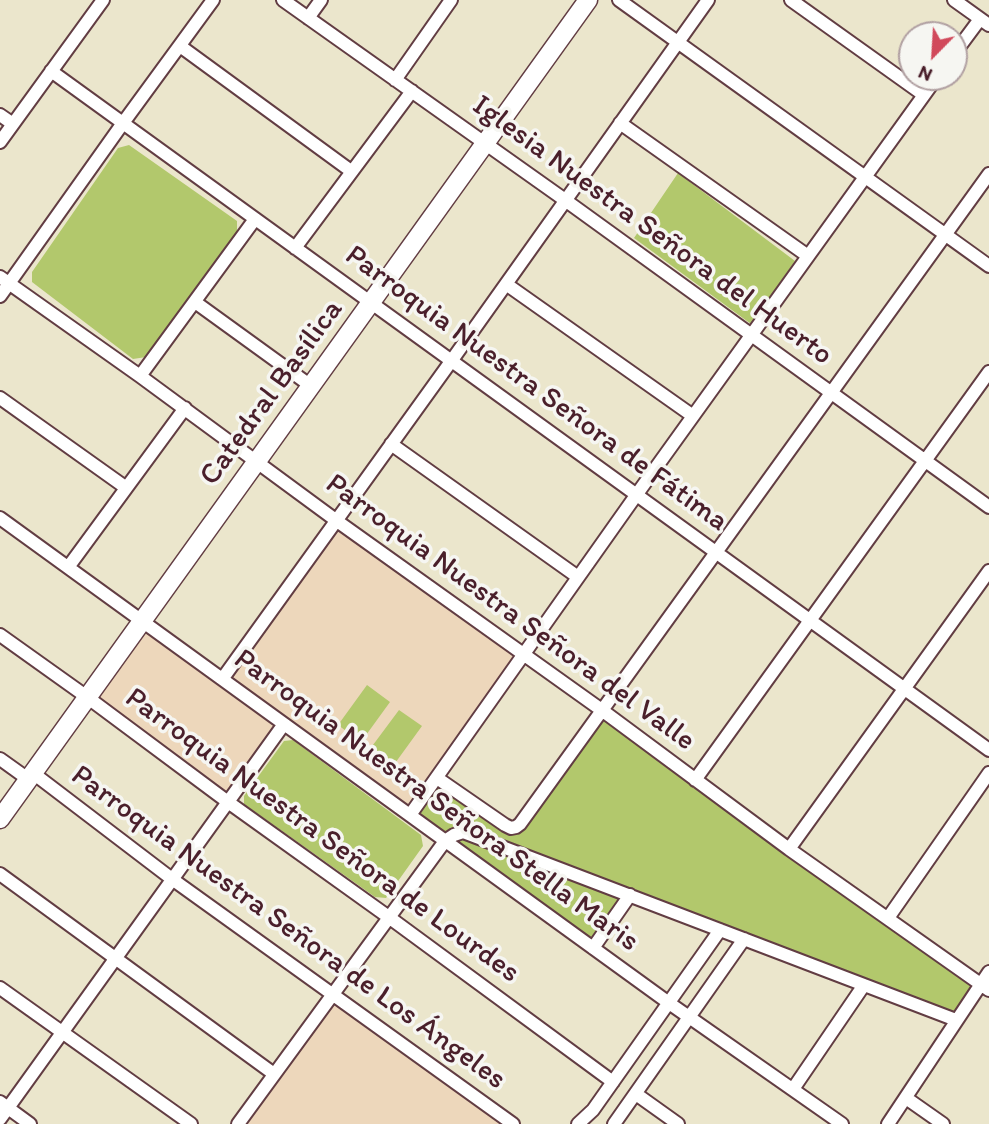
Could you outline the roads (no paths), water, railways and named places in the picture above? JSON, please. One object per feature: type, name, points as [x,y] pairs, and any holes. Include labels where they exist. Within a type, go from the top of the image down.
[{"type":"main road","name":"Catedral Basílica","points":[[0,819],[588,0]]},
{"type":"street","points":[[0,142],[103,0]]},
{"type":"street","points":[[0,296],[5,280],[213,0]]},
{"type":"street","name":"Iglesia Nuestra Señora del Huerto","points":[[284,0],[989,507]]},
{"type":"street","points":[[308,18],[321,0]]},
{"type":"street","points":[[395,80],[451,0]]},
{"type":"street","points":[[619,0],[989,266]]},
{"type":"street","points":[[223,678],[708,0]]},
{"type":"street","points":[[791,0],[924,95]]},
{"type":"street","points":[[954,0],[984,22],[968,39]]},
{"type":"street","points":[[180,46],[351,171]]},
{"type":"street","name":"Parroquia Nuestra Señora de Fátima","points":[[51,71],[989,750]]},
{"type":"street","points":[[295,248],[412,91]]},
{"type":"street","points":[[410,815],[927,91]]},
{"type":"street","points":[[0,116],[13,124]]},
{"type":"street","points":[[620,123],[808,256]]},
{"type":"street","points":[[437,778],[505,825],[516,827],[989,174]]},
{"type":"street","points":[[140,376],[254,219]]},
{"type":"street","name":"Parroquia Nuestra Señora del Valle","points":[[5,280],[603,710],[789,849],[985,987]]},
{"type":"street","points":[[506,284],[693,416]]},
{"type":"street","points":[[195,302],[311,386]]},
{"type":"street","points":[[695,780],[989,372]]},
{"type":"street","points":[[0,398],[125,487]]},
{"type":"street","points":[[69,566],[185,408]]},
{"type":"street","points":[[391,444],[578,577]]},
{"type":"street","name":"Parroquia Nuestra Señora Stella Maris","points":[[0,518],[669,1003],[842,1124]]},
{"type":"street","points":[[789,849],[989,571]]},
{"type":"street","name":"Parroquia Nuestra Señora de Lourdes","points":[[0,635],[613,1082]]},
{"type":"street","points":[[30,1124],[3,1109],[62,1032],[284,724]]},
{"type":"street","name":"Parroquia Nuestra Señora de Los Ángeles","points":[[0,759],[30,776],[513,1124]]},
{"type":"street","points":[[888,918],[989,773]]},
{"type":"street","points":[[238,1124],[445,841],[463,832],[956,1020]]},
{"type":"street","points":[[0,874],[274,1074]]},
{"type":"street","points":[[593,948],[629,895]]},
{"type":"street","points":[[584,1123],[720,930]]},
{"type":"street","points":[[614,1124],[744,939]]},
{"type":"street","points":[[888,1124],[956,1020],[985,987],[989,972]]},
{"type":"street","points":[[793,1089],[864,985]]},
{"type":"street","points":[[0,988],[191,1124]]},
{"type":"street","points":[[636,1094],[678,1124]]},
{"type":"street","points":[[906,1098],[943,1124]]}]
